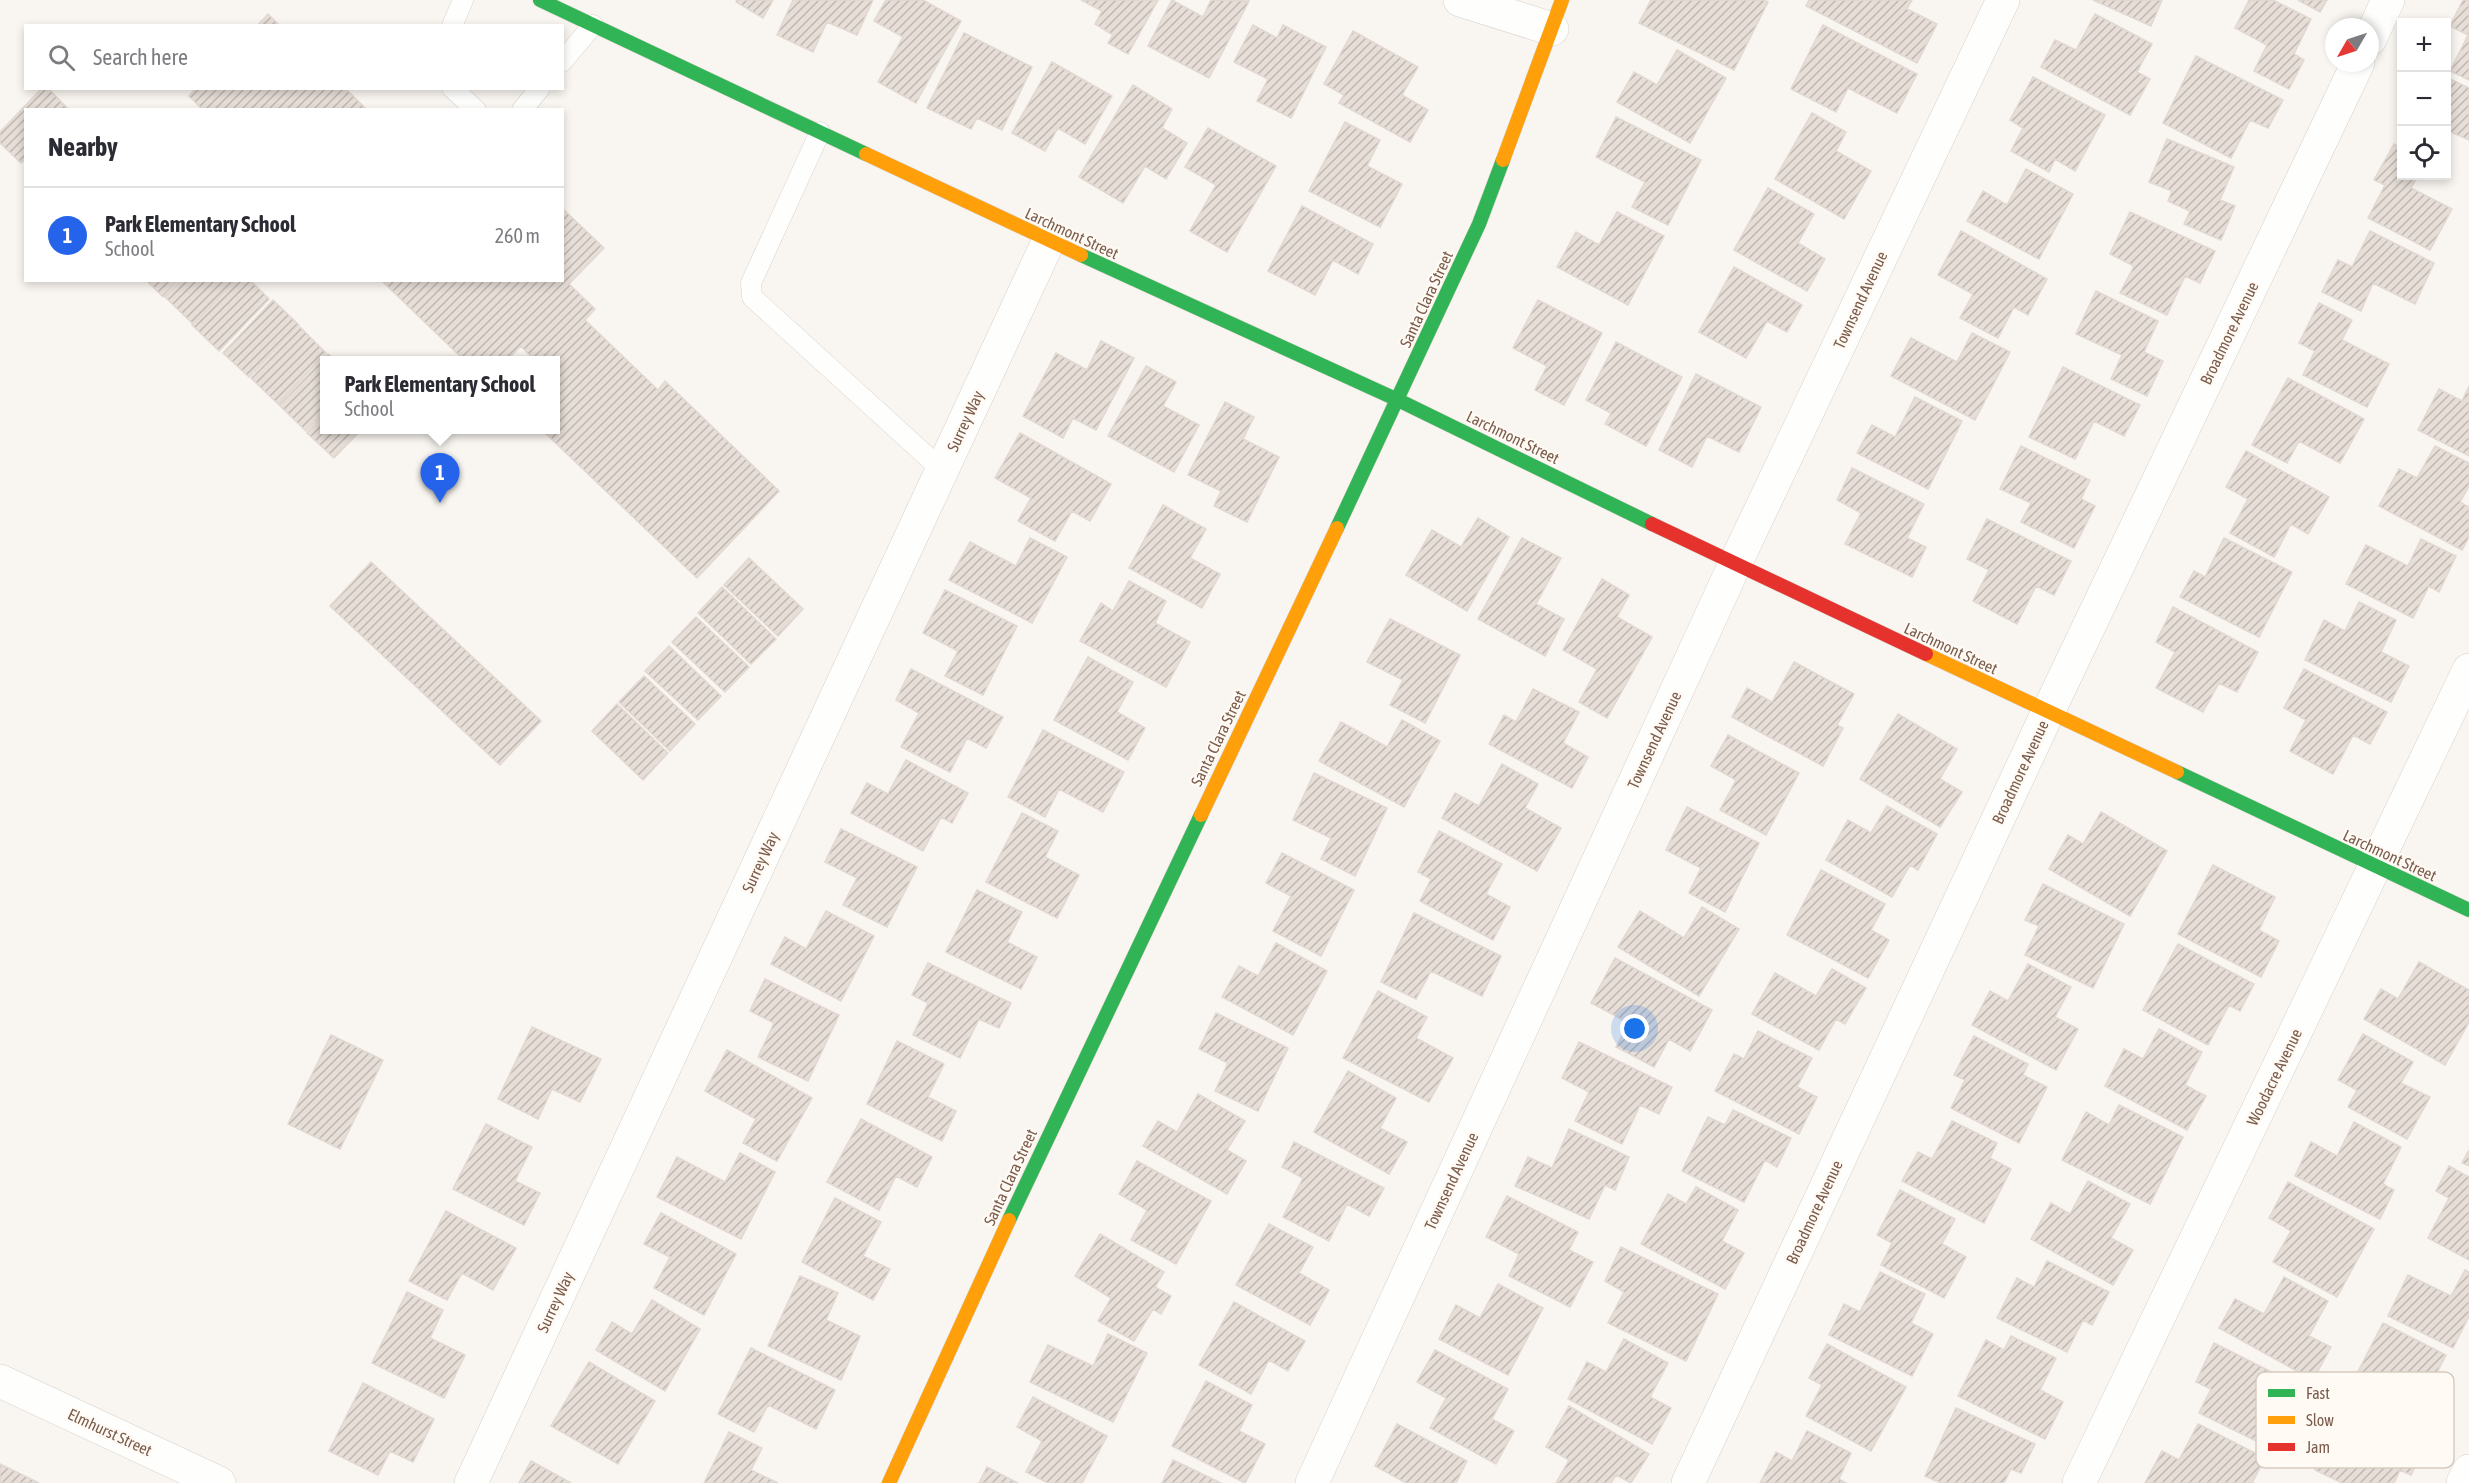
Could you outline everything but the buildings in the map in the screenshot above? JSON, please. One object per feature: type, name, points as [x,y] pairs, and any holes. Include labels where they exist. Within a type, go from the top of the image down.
[{"type":"street","name":"Larchmont Street","points":[[540,0],[1049,240],[1398,400],[1735,564],[2469,910]]},
{"type":"street","points":[[1460,0],[1557,15]]},
{"type":"street","name":"Townsend Avenue","points":[[1312,1483],[1735,564],[2003,0]]},
{"type":"street","points":[[2379,20],[2388,0]]},
{"type":"street","name":"Santa Clara Street","points":[[889,1483],[1114,993],[1398,400],[1479,224],[1557,15]]},
{"type":"street","name":"Broadmore Avenue","points":[[1688,1483],[2048,712],[2354,72]]},
{"type":"street","name":"Surrey Way","points":[[471,1483],[1049,240]]},
{"type":"street","name":"Woodacre Avenue","points":[[2079,1483],[2469,670]]},
{"type":"street","name":"Elmhurst Street","points":[[0,1381],[219,1483]]},
{"type":"street","points":[[2463,1483],[2469,1471]]},
{"type":"lane","points":[[453,24],[463,0]]},
{"type":"lane","points":[[564,60],[593,25]]},
{"type":"lane","points":[[454,90],[474,108]]},
{"type":"lane","points":[[524,108],[538,90]]},
{"type":"lane","points":[[820,132],[752,282],[752,297],[942,470]]},
{"type":"traffic: fast","points":[[540,0],[866,154]]},
{"type":"traffic: fast","points":[[1337,528],[1479,224],[1503,160]]},
{"type":"traffic: fast","points":[[1081,255],[1398,400],[1652,524]]},
{"type":"traffic: fast","points":[[2177,772],[2469,910]]},
{"type":"traffic: fast","points":[[1009,1220],[1201,815]]},
{"type":"traffic: slow","points":[[1503,160],[1562,0]]},
{"type":"traffic: slow","points":[[866,154],[1081,255]]},
{"type":"traffic: slow","points":[[1201,815],[1337,528]]},
{"type":"traffic: slow","points":[[1926,654],[2177,772]]},
{"type":"traffic: slow","points":[[889,1483],[1009,1220]]},
{"type":"traffic: jam","points":[[1652,524],[1926,654]]},
{"type":"place","name":"Park Elementary School","points":[[440,503]]}]
